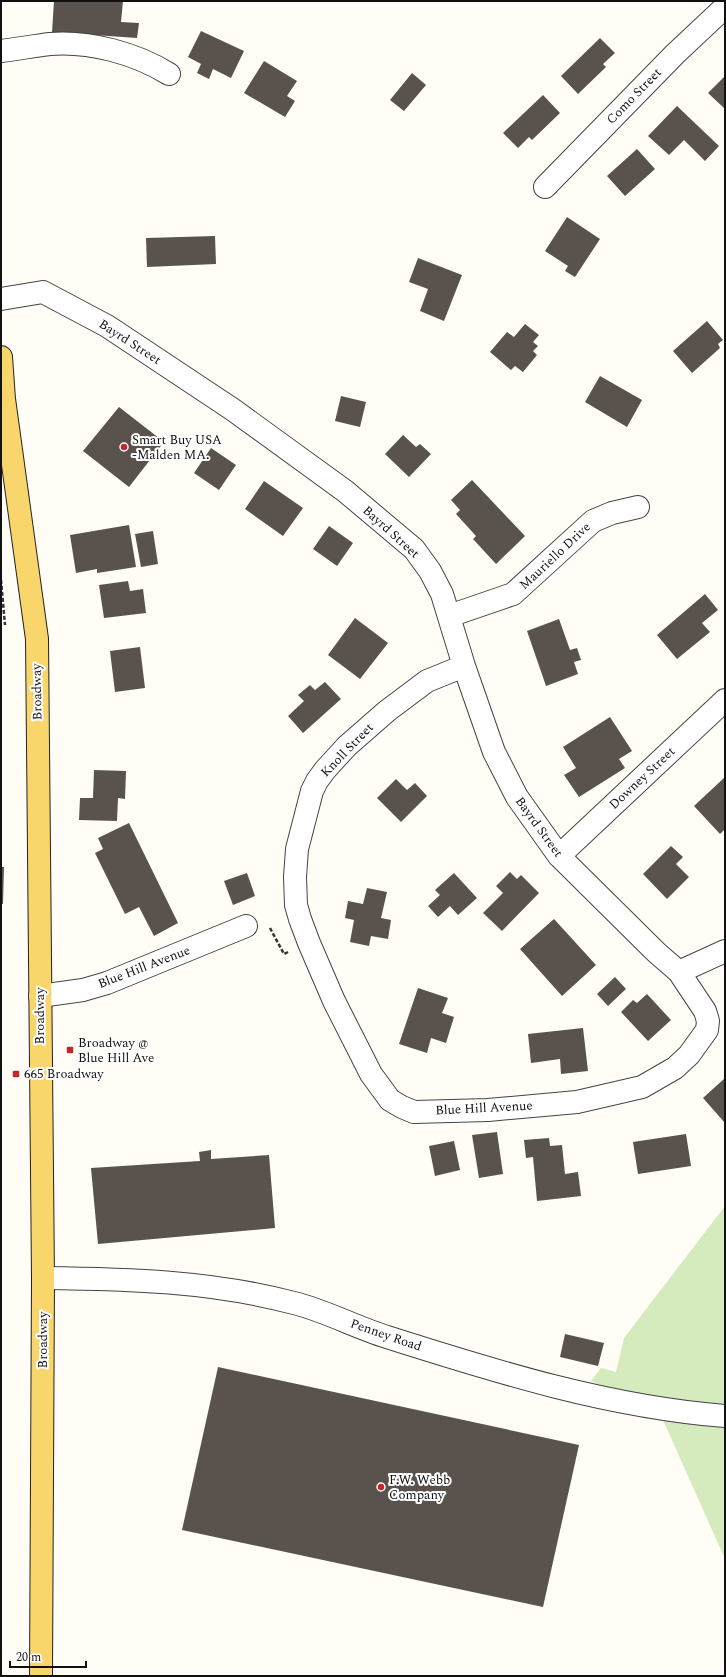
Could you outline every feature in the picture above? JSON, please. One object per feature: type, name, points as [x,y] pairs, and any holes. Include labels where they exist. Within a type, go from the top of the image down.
[{"type":"main road","name":"Broadway","points":[[1,358],[4,399],[37,639],[43,1278],[41,1676]]},
{"type":"street","name":"Como Street","points":[[545,187],[675,54],[725,7]]},
{"type":"street","points":[[1,51],[52,44],[105,48],[152,63],[169,74]]},
{"type":"street","name":"Bayrd Street","points":[[1,299],[43,292],[107,326],[232,409],[345,491],[414,550],[430,571],[442,594],[464,666],[494,752],[517,797],[559,856],[657,953],[679,972]]},
{"type":"street","name":"Mauriello Drive","points":[[449,616],[513,594],[593,521],[612,513],[638,507]]},
{"type":"street","name":"Knoll Street","points":[[296,904],[294,877],[297,849],[312,791],[325,770],[347,746],[407,695],[427,681],[464,666]]},
{"type":"street","name":"Downey Street","points":[[559,856],[725,700]]},
{"type":"street","name":"Blue Hill Avenue","points":[[296,904],[309,943],[334,1001],[371,1074],[390,1100],[414,1112],[488,1110],[577,1102],[642,1087],[656,1080],[675,1068],[689,1055],[707,1030],[708,1021],[705,1011],[679,972]]},
{"type":"street","name":"Blue Hill Avenue","points":[[40,996],[83,990],[107,983],[246,926]]},
{"type":"street","points":[[679,972],[725,951]]},
{"type":"street","name":"Penney Road","points":[[43,1278],[136,1279],[225,1288],[320,1310],[384,1336],[502,1372],[608,1399],[686,1413],[725,1416]]},
{"type":"path","points":[[1,580],[5,624]]},
{"type":"path","points":[[246,926],[264,917],[284,954],[309,943]]},
{"type":"green space","points":[[725,1206],[725,1559],[659,1411],[591,1381],[601,1368],[616,1372],[624,1338]]},
{"type":"building","points":[[54,1],[123,1],[121,22],[139,23],[137,38],[52,32]]},
{"type":"building","points":[[201,31],[244,51],[231,78],[213,69],[209,79],[197,73],[201,64],[188,57]]},
{"type":"building","points":[[600,38],[615,53],[603,64],[606,67],[578,94],[561,76]]},
{"type":"building","points":[[264,61],[297,81],[287,96],[295,101],[285,117],[244,93]]},
{"type":"building","points":[[412,73],[426,85],[404,111],[390,100]]},
{"type":"building","points":[[725,76],[725,109],[708,93]]},
{"type":"building","points":[[543,95],[560,113],[532,140],[529,137],[518,148],[503,133]]},
{"type":"building","points":[[677,106],[719,146],[705,161],[684,140],[669,155],[648,136]]},
{"type":"building","points":[[637,149],[655,169],[625,196],[607,176]]},
{"type":"building","points":[[567,217],[600,239],[575,277],[565,271],[568,266],[545,251]]},
{"type":"building","points":[[215,236],[216,264],[147,267],[146,238]]},
{"type":"building","points":[[418,258],[462,275],[444,321],[420,311],[428,289],[409,282]]},
{"type":"building","points":[[707,321],[723,340],[718,344],[720,348],[692,373],[673,351]]},
{"type":"building","points":[[525,324],[539,335],[533,342],[538,346],[533,351],[537,355],[523,372],[515,366],[511,370],[490,352],[507,332],[514,337]]},
{"type":"building","points":[[600,376],[642,400],[627,427],[585,402]]},
{"type":"building","points":[[341,396],[366,402],[360,427],[335,421]]},
{"type":"building","name":"Smart Buy USA -Malden MA.","points":[[119,407],[164,442],[129,487],[83,451]]},
{"type":"building","points":[[403,435],[416,447],[420,444],[431,454],[409,477],[385,454]]},
{"type":"building","points":[[211,448],[236,465],[219,490],[194,473]]},
{"type":"building","points":[[472,480],[525,536],[496,564],[473,539],[476,536],[456,514],[460,510],[451,500]]},
{"type":"building","points":[[264,481],[303,508],[283,536],[245,509]]},
{"type":"building","points":[[129,525],[136,567],[97,573],[97,569],[76,573],[70,535]]},
{"type":"building","points":[[329,526],[353,543],[337,566],[313,549]]},
{"type":"building","points":[[153,531],[158,564],[141,567],[135,534]]},
{"type":"building","points":[[128,581],[130,591],[143,589],[146,613],[104,618],[99,585]]},
{"type":"building","points":[[705,594],[718,610],[702,623],[710,632],[677,659],[657,635]]},
{"type":"building","points":[[355,618],[388,643],[360,679],[328,655]]},
{"type":"building","points":[[559,619],[570,650],[577,648],[581,660],[574,662],[578,674],[546,686],[527,631]]},
{"type":"building","points":[[140,647],[145,688],[115,692],[110,651]]},
{"type":"building","points":[[325,682],[341,699],[303,733],[288,716],[304,701],[298,695],[310,685],[315,690]]},
{"type":"building","points":[[610,717],[632,751],[619,759],[625,768],[579,797],[564,775],[576,768],[563,747]]},
{"type":"building","points":[[94,770],[126,771],[125,799],[118,798],[117,821],[79,820],[80,798],[93,798]]},
{"type":"building","points":[[725,777],[725,829],[720,834],[694,806]]},
{"type":"building","points":[[396,779],[407,790],[415,783],[427,796],[401,822],[377,798]]},
{"type":"building","points":[[129,823],[178,923],[154,936],[139,907],[125,914],[95,853],[103,849],[98,838]]},
{"type":"building","points":[[671,846],[683,857],[676,864],[689,877],[667,899],[643,874]]},
{"type":"building","points":[[1,867],[4,867],[3,904],[1,904]]},
{"type":"building","points":[[510,872],[517,879],[521,875],[539,893],[502,931],[483,913],[503,893],[496,886]]},
{"type":"building","points":[[247,873],[255,896],[233,905],[224,881]]},
{"type":"building","points":[[454,873],[477,898],[458,915],[450,906],[438,917],[428,906],[440,895],[435,890]]},
{"type":"building","points":[[367,888],[387,892],[381,918],[391,920],[388,939],[371,936],[369,946],[350,942],[354,920],[345,918],[348,901],[363,904]]},
{"type":"building","points":[[554,919],[596,965],[562,996],[520,949]]},
{"type":"building","points":[[615,977],[626,989],[608,1006],[597,994]]},
{"type":"building","points":[[418,988],[448,998],[442,1013],[454,1017],[446,1043],[431,1038],[427,1053],[399,1044]]},
{"type":"building","points":[[647,994],[671,1020],[648,1041],[621,1012],[633,1000],[637,1003]]},
{"type":"building","points":[[583,1028],[588,1071],[561,1074],[560,1059],[531,1063],[528,1034]]},
{"type":"building","points":[[725,1078],[725,1123],[703,1098]]},
{"type":"building","points":[[497,1132],[503,1174],[479,1178],[472,1135]]},
{"type":"building","points":[[686,1134],[691,1166],[638,1174],[633,1142]]},
{"type":"building","points":[[549,1138],[550,1146],[562,1145],[565,1174],[578,1172],[581,1196],[537,1201],[533,1157],[526,1158],[524,1140]]},
{"type":"building","points":[[454,1141],[460,1170],[435,1176],[429,1146]]},
{"type":"building","points":[[211,1150],[211,1159],[269,1155],[275,1228],[98,1244],[91,1168],[200,1161],[199,1152]]},
{"type":"building","points":[[565,1334],[604,1343],[598,1366],[560,1357]]},
{"type":"building","name":"F.W. Webb Company","points":[[218,1367],[579,1445],[543,1607],[182,1530]]},
{"type":"place","name":"Smart Buy USA -Malden MA.","points":[[124,447]]},
{"type":"place","name":"Broadway @ Blue Hill Ave","points":[[70,1050]]},
{"type":"place","name":"665 Broadway","points":[[16,1074]]},
{"type":"place","name":"F.W. Webb Company","points":[[381,1487]]}]
